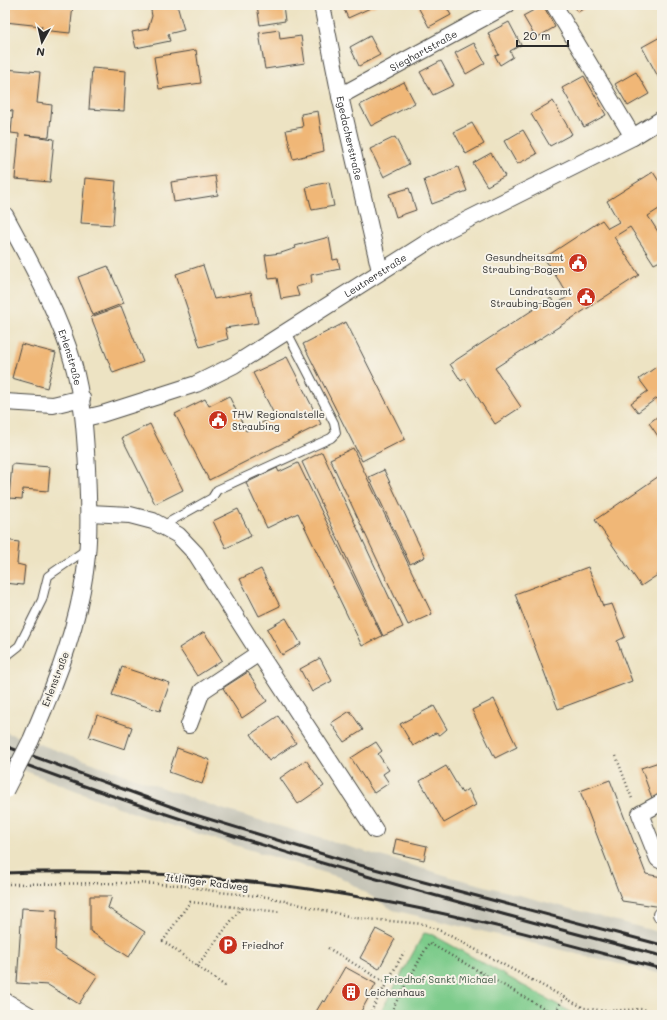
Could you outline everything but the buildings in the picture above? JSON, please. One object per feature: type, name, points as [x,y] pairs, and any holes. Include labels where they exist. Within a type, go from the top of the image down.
[{"type":"street","name":"Egedacherstraße","points":[[322,5],[340,96],[380,271]]},
{"type":"street","name":"Sieghartstraße","points":[[340,96],[507,5]]},
{"type":"street","points":[[554,5],[633,137]]},
{"type":"street","name":"Leutnerstraße","points":[[85,418],[196,384],[234,365],[445,231],[633,137],[662,119]]},
{"type":"street","name":"Erlenstraße","points":[[5,214],[60,328],[73,362],[82,398],[85,418],[89,513],[87,549],[82,589],[75,622],[56,681],[31,740],[5,791]]},
{"type":"street","points":[[5,402],[53,405],[82,398]]},
{"type":"street","points":[[89,513],[130,515],[162,526],[178,534],[196,554],[259,653],[376,830]]},
{"type":"street","points":[[189,725],[202,691],[259,653]]},
{"type":"street","points":[[662,802],[640,814],[653,850],[658,859],[662,861]]},
{"type":"street","points":[[5,1001],[30,1015]]},
{"type":"lane","points":[[162,526],[212,498],[217,490],[331,438],[336,433],[334,423],[287,332]]},
{"type":"lane","points":[[5,657],[18,646],[42,600],[48,576],[87,549]]},
{"type":"path","points":[[616,756],[640,814]]},
{"type":"path","name":"Ittlinger Radweg","points":[[5,884],[134,883],[180,885],[268,898],[356,918],[424,924],[441,931],[584,1008],[606,1011],[640,1009],[662,1012]]},
{"type":"path","points":[[225,986],[163,942],[190,902],[280,912]]},
{"type":"path","points":[[197,966],[241,908]]},
{"type":"path","points":[[390,1015],[429,943],[555,1015],[564,997]]},
{"type":"path","points":[[328,948],[386,983]]},
{"type":"path","points":[[369,1015],[404,952]]},
{"type":"shaded area","points":[[5,732],[225,810],[451,877],[662,933],[662,974],[393,910],[342,878],[144,817],[5,763]]},
{"type":"green space","name":"Friedhof Sankt Michael","points":[[424,933],[433,935],[576,1015],[379,1015]]},
{"type":"railway","points":[[5,746],[186,812],[352,863],[662,945]]},
{"type":"railway","points":[[5,757],[167,814],[330,866],[662,956]]},
{"type":"railway","points":[[5,873],[105,872],[155,874],[204,877],[303,888],[435,912],[500,927],[662,969]]},
{"type":"place","name":"Gesundheitsamt Straubing-Bogen","points":[[578,263]]},
{"type":"place","name":"Landratsamt Straubing-Bogen","points":[[586,297]]},
{"type":"place","name":"THW Regionalstelle Straubing","points":[[218,420]]},
{"type":"place","name":"Friedhof","points":[[228,945]]},
{"type":"place","name":"Leichenhaus","points":[[351,992]]}]
